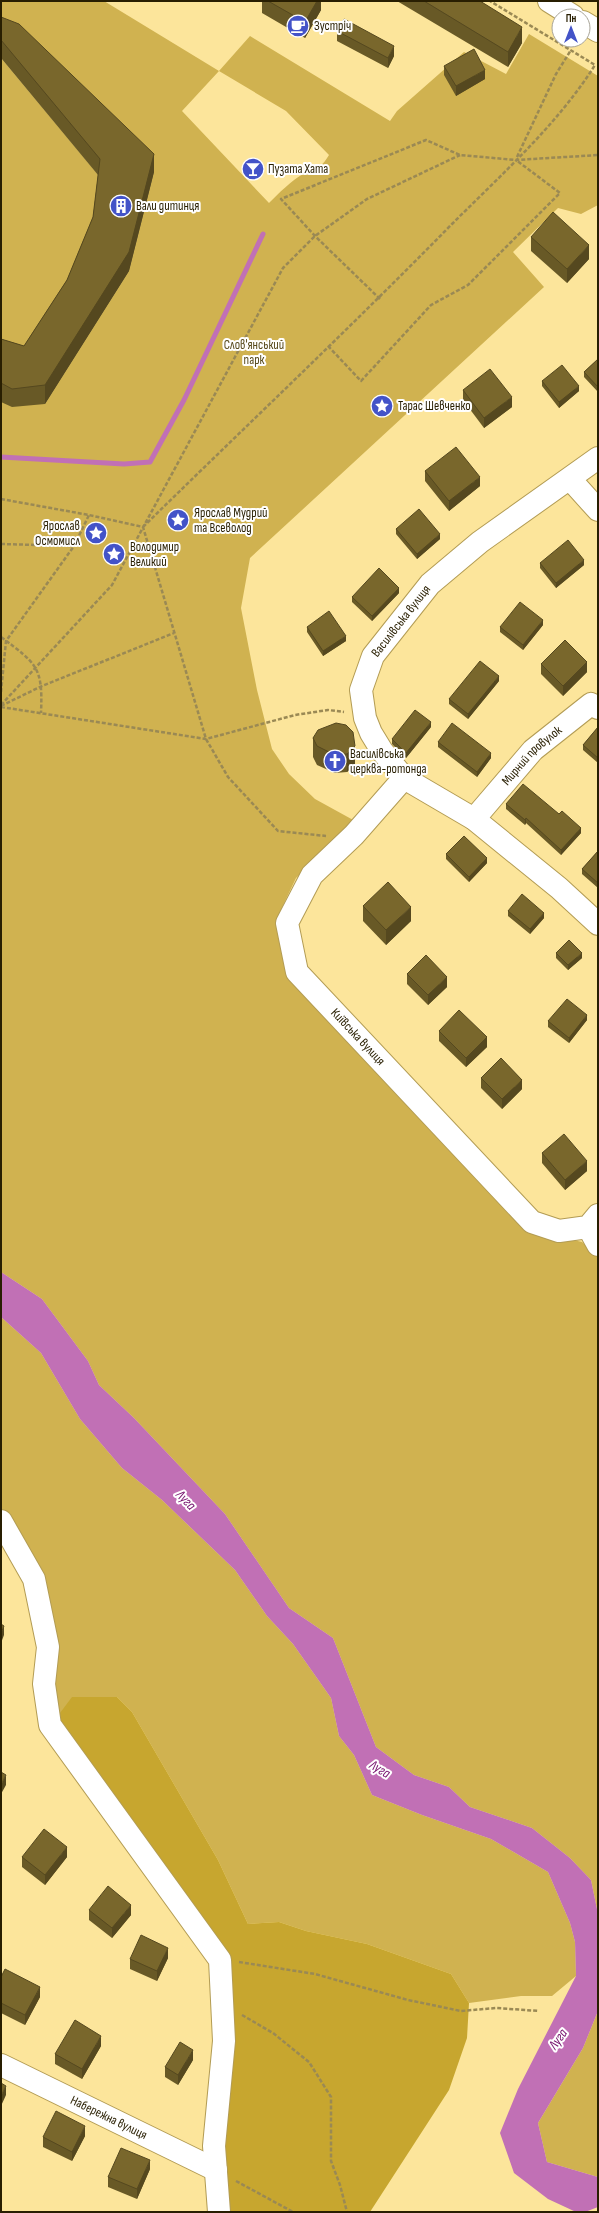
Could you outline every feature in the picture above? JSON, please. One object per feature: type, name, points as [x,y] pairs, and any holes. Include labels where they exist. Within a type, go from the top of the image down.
[{"type":"street","points":[[549,1],[560,8]]},
{"type":"street","name":"Василівська вулиця","points":[[598,458],[461,556],[430,584],[372,656],[361,690],[365,718],[370,733],[382,751],[404,778],[474,819],[559,888],[598,924]]},
{"type":"street","points":[[570,479],[598,510]]},
{"type":"street","name":"Мирний провулок","points":[[474,819],[533,750],[591,704],[598,708]]},
{"type":"street","name":"Київська вулиця","points":[[404,778],[350,838],[312,875],[287,923],[297,972],[532,1222],[559,1231],[595,1229]]},
{"type":"street","points":[[1,1521],[34,1579],[48,1647],[44,1684],[50,1725],[220,1960],[224,2041],[214,2146],[220,2212]]},
{"type":"street","name":"Набережна вулиця","points":[[1,2065],[216,2170]]},
{"type":"path","points":[[143,527],[328,346],[380,299],[516,160],[580,89],[596,65],[490,1]]},
{"type":"path","points":[[516,160],[556,74],[571,50]]},
{"type":"path","points":[[380,299],[315,236],[281,199],[426,140],[460,155],[516,160],[598,155]]},
{"type":"path","points":[[1,706],[36,666],[112,585],[283,268],[315,236],[367,199],[460,155]]},
{"type":"path","points":[[328,346],[361,381],[431,305],[468,285],[560,193],[516,160]]},
{"type":"path","points":[[1,499],[89,515],[143,527]]},
{"type":"path","points":[[1,692],[6,641],[74,546],[89,515]]},
{"type":"path","points":[[143,527],[206,739],[228,776],[278,831],[350,838]]},
{"type":"path","points":[[1,544],[74,546]]},
{"type":"path","points":[[1,706],[42,686],[174,633]]},
{"type":"path","points":[[1,637],[36,666],[42,686],[41,713]]},
{"type":"path","points":[[1,706],[206,739],[295,715],[328,710],[348,712]]},
{"type":"path","points":[[220,1960],[315,1974],[408,2000],[461,2011],[496,2008],[539,2011]]},
{"type":"path","points":[[222,2004],[273,2033],[309,2062],[331,2097],[331,2162],[340,2185],[347,2212]]},
{"type":"path","points":[[216,2170],[294,2212]]},
{"type":"green space","name":"Слов'янський парк","points":[[1,1],[104,1],[219,71],[250,36],[390,121],[397,111],[464,52],[506,74],[529,34],[598,76],[598,205],[581,214],[558,208],[513,252],[544,287],[250,558],[241,608],[257,690],[272,749],[289,774],[315,799],[355,821],[296,878],[276,920],[287,976],[523,1228],[582,1242],[598,1257],[598,1914],[591,1880],[570,1858],[532,1828],[470,1807],[449,1787],[414,1775],[376,1747],[333,1638],[289,1608],[225,1514],[134,1418],[99,1385],[88,1361],[42,1299],[1,1272],[1,402],[45,404],[129,271],[154,172],[1,35]],"holes":[[[219,71],[286,111],[329,155],[321,165],[294,180],[269,203],[182,111]]]},
{"type":"green space","points":[[1,58],[100,177],[93,235],[24,364],[1,357]]},
{"type":"green space","points":[[1,1317],[41,1353],[80,1419],[122,1468],[162,1500],[235,1570],[267,1616],[293,1644],[331,1698],[339,1736],[354,1755],[372,1795],[422,1815],[491,1839],[548,1872],[570,1923],[575,1942],[576,1976],[552,1996],[521,1996],[469,2003],[451,1974],[367,1944],[306,1931],[279,1922],[248,1924],[218,1860],[132,1712],[117,1697],[51,1725],[48,1647],[1,1521]]},
{"type":"green space","points":[[598,2011],[598,2177],[547,2162],[538,2123],[583,2048]]},
{"type":"shaded area","points":[[72,1697],[117,1697],[132,1712],[218,1860],[248,1924],[279,1922],[306,1931],[367,1944],[451,1974],[469,2003],[467,2038],[449,2090],[370,2212],[219,2212],[220,1960],[51,1725]]},
{"type":"water","name":"Луга","points":[[1,1272],[42,1299],[88,1361],[99,1385],[134,1418],[225,1514],[289,1608],[333,1638],[376,1747],[414,1775],[449,1787],[470,1807],[532,1828],[570,1858],[591,1880],[598,1914],[598,2011],[583,2048],[538,2123],[547,2162],[598,2177],[598,2207],[585,2212],[576,2212],[548,2199],[514,2173],[500,2133],[518,2089],[576,1976],[575,1942],[570,1923],[548,1872],[491,1839],[422,1815],[372,1795],[354,1755],[339,1736],[331,1698],[293,1644],[267,1616],[235,1570],[162,1500],[122,1468],[80,1419],[41,1353],[1,1317]]},
{"type":"building","points":[[268,1],[317,1],[305,22]]},
{"type":"building","points":[[424,1],[480,1],[522,27],[508,52]]},
{"type":"building","name":"Вали дитинця","points":[[1,17],[19,24],[154,154],[129,252],[45,385],[12,389],[1,383],[1,339],[24,346],[67,280],[93,217],[100,159],[1,40]]},
{"type":"building","points":[[344,19],[394,46],[388,58],[337,31]]},
{"type":"building","points":[[474,49],[485,70],[456,86],[444,66]]},
{"type":"building","points":[[553,212],[589,245],[567,269],[531,237]]},
{"type":"building","points":[[598,359],[598,387],[584,372]]},
{"type":"building","points":[[562,365],[579,386],[559,402],[542,381]]},
{"type":"building","points":[[490,369],[512,397],[484,418],[463,390]]},
{"type":"building","points":[[456,447],[480,477],[449,501],[425,471]]},
{"type":"building","points":[[419,509],[440,534],[417,554],[396,529]]},
{"type":"building","points":[[568,540],[584,560],[556,583],[540,563]]},
{"type":"building","points":[[379,568],[399,588],[372,616],[352,597]]},
{"type":"building","points":[[520,602],[543,620],[523,645],[500,627]]},
{"type":"building","points":[[329,611],[346,636],[323,651],[307,627]]},
{"type":"building","points":[[565,640],[587,662],[563,686],[541,664]]},
{"type":"building","points":[[480,661],[499,676],[468,714],[449,699]]},
{"type":"building","points":[[415,710],[431,722],[406,753],[392,739]]},
{"type":"building","points":[[336,723],[346,725],[353,732],[355,746],[347,754],[335,755],[317,746],[313,738],[318,730]]},
{"type":"building","points":[[452,723],[491,753],[477,772],[438,742]]},
{"type":"building","points":[[598,727],[598,758],[583,745]]},
{"type":"building","points":[[523,784],[559,814],[562,811],[581,828],[561,850],[526,818],[525,820],[506,804]]},
{"type":"building","points":[[464,836],[487,858],[469,877],[446,854]]},
{"type":"building","points":[[598,851],[598,883],[582,869]]},
{"type":"building","points":[[388,882],[411,907],[386,930],[363,906]]},
{"type":"building","points":[[522,894],[544,913],[530,929],[508,911]]},
{"type":"building","points":[[569,940],[582,953],[568,965],[556,953]]},
{"type":"building","points":[[426,955],[447,977],[428,995],[407,974]]},
{"type":"building","points":[[567,999],[587,1015],[569,1038],[548,1021]]},
{"type":"building","points":[[459,1010],[487,1037],[466,1058],[439,1031]]},
{"type":"building","points":[[501,1058],[522,1080],[502,1099],[481,1078]]},
{"type":"building","points":[[564,1134],[587,1161],[565,1180],[542,1153]]},
{"type":"building","points":[[1,1624],[4,1626],[1,1633]]},
{"type":"building","points":[[1,1772],[6,1775],[1,1785]]},
{"type":"building","points":[[44,1829],[67,1847],[45,1875],[22,1857]]},
{"type":"building","points":[[108,1886],[131,1905],[112,1928],[89,1910]]},
{"type":"building","points":[[141,1935],[168,1948],[157,1971],[130,1959]]},
{"type":"building","points":[[5,1969],[40,1987],[25,2015],[1,2003],[1,1977]]},
{"type":"building","points":[[75,2020],[101,2036],[82,2069],[55,2054]]},
{"type":"building","points":[[180,2042],[193,2050],[178,2075],[165,2067]]},
{"type":"building","points":[[1,2083],[6,2086],[1,2096]]},
{"type":"building","points":[[56,2111],[85,2126],[72,2152],[43,2137]]},
{"type":"building","points":[[121,2148],[150,2160],[137,2189],[108,2177]]},
{"type":"waterway","points":[[1,457],[124,464],[150,462],[184,400],[263,234]]},
{"type":"place","name":"Зустріч","points":[[298,26]]},
{"type":"place","name":"Пузата Хата","points":[[253,169]]},
{"type":"place","name":"Вали дитинця","points":[[121,206]]},
{"type":"place","name":"Тарас Шевченко","points":[[382,406]]},
{"type":"place","name":"Ярослав Мудрий та Всеволод","points":[[178,520]]},
{"type":"place","name":"Ярослав Осмомисл","points":[[96,533]]},
{"type":"place","name":"Володимир Великий","points":[[114,554]]},
{"type":"place","name":"Василівська церква-ротонда","points":[[335,761]]}]
